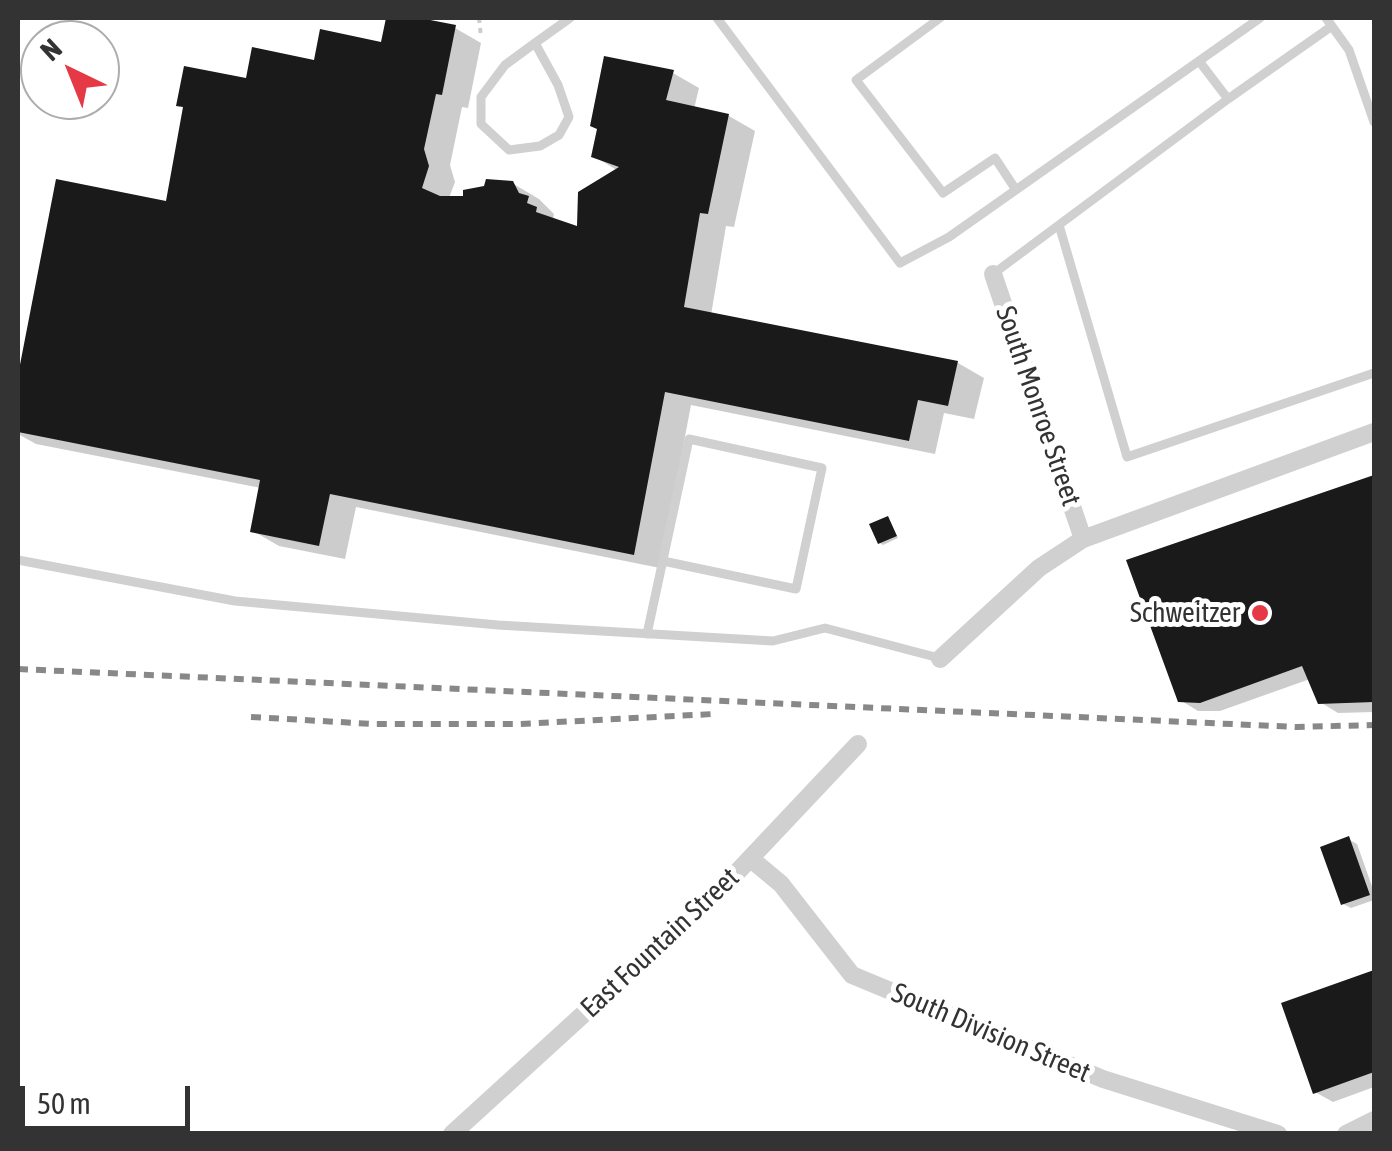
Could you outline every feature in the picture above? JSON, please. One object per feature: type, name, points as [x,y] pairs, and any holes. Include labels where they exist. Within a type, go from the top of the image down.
[{"type":"street","name":"South Monroe Street","points":[[993,274],[1083,538]]},
{"type":"street","points":[[940,658],[1040,568],[1083,538],[1374,432]]},
{"type":"street","name":"East Fountain Street","points":[[452,1134],[750,859],[858,744]]},
{"type":"street","name":"South Division Street","points":[[750,859],[780,884],[852,975],[1103,1079],[1278,1134]]},
{"type":"street","points":[[1346,1134],[1374,1120]]},
{"type":"lane","points":[[535,43],[558,85],[569,117],[559,135],[540,146],[508,150],[481,124],[481,97],[505,66],[535,43],[570,18]]},
{"type":"lane","points":[[717,18],[900,263],[949,237],[1260,18]]},
{"type":"lane","points":[[940,18],[856,80],[942,193],[995,158],[1016,190]]},
{"type":"lane","points":[[993,274],[1329,22],[1349,50],[1374,122]]},
{"type":"lane","points":[[1198,61],[1228,99]]},
{"type":"lane","points":[[1059,224],[1127,457],[1374,373]]},
{"type":"lane","points":[[647,634],[689,439],[822,468],[796,590],[663,561]]},
{"type":"lane","points":[[18,560],[235,600],[773,642],[825,628],[940,658]]},
{"type":"path","points":[[479,18],[481,38]]},
{"type":"building","points":[[386,18],[420,18],[456,25],[442,95],[436,94],[424,149],[429,166],[422,188],[440,196],[463,196],[463,190],[484,186],[486,179],[513,181],[519,193],[529,196],[527,203],[537,207],[536,212],[577,226],[578,192],[619,167],[591,157],[597,129],[590,126],[604,56],[674,70],[666,100],[729,114],[708,214],[700,213],[684,307],[958,361],[948,406],[918,400],[909,441],[665,392],[634,555],[330,494],[319,546],[250,532],[260,480],[18,432],[18,375],[56,179],[166,201],[183,107],[176,106],[184,66],[246,78],[252,47],[314,60],[320,29],[381,42]]},
{"type":"building","name":"Schweitzer","points":[[1374,475],[1374,702],[1318,704],[1302,666],[1200,703],[1178,702],[1126,560]]},
{"type":"building","points":[[888,516],[897,536],[878,544],[869,524]]},
{"type":"building","points":[[1349,836],[1370,895],[1341,905],[1320,847]]},
{"type":"building","points":[[1374,970],[1374,1072],[1313,1094],[1281,1003]]},
{"type":"railway","points":[[18,669],[1297,727],[1374,725]]},
{"type":"railway","points":[[251,717],[374,724],[520,724],[713,714]]},
{"type":"place","name":"Schweitzer","points":[[1260,613]]}]
